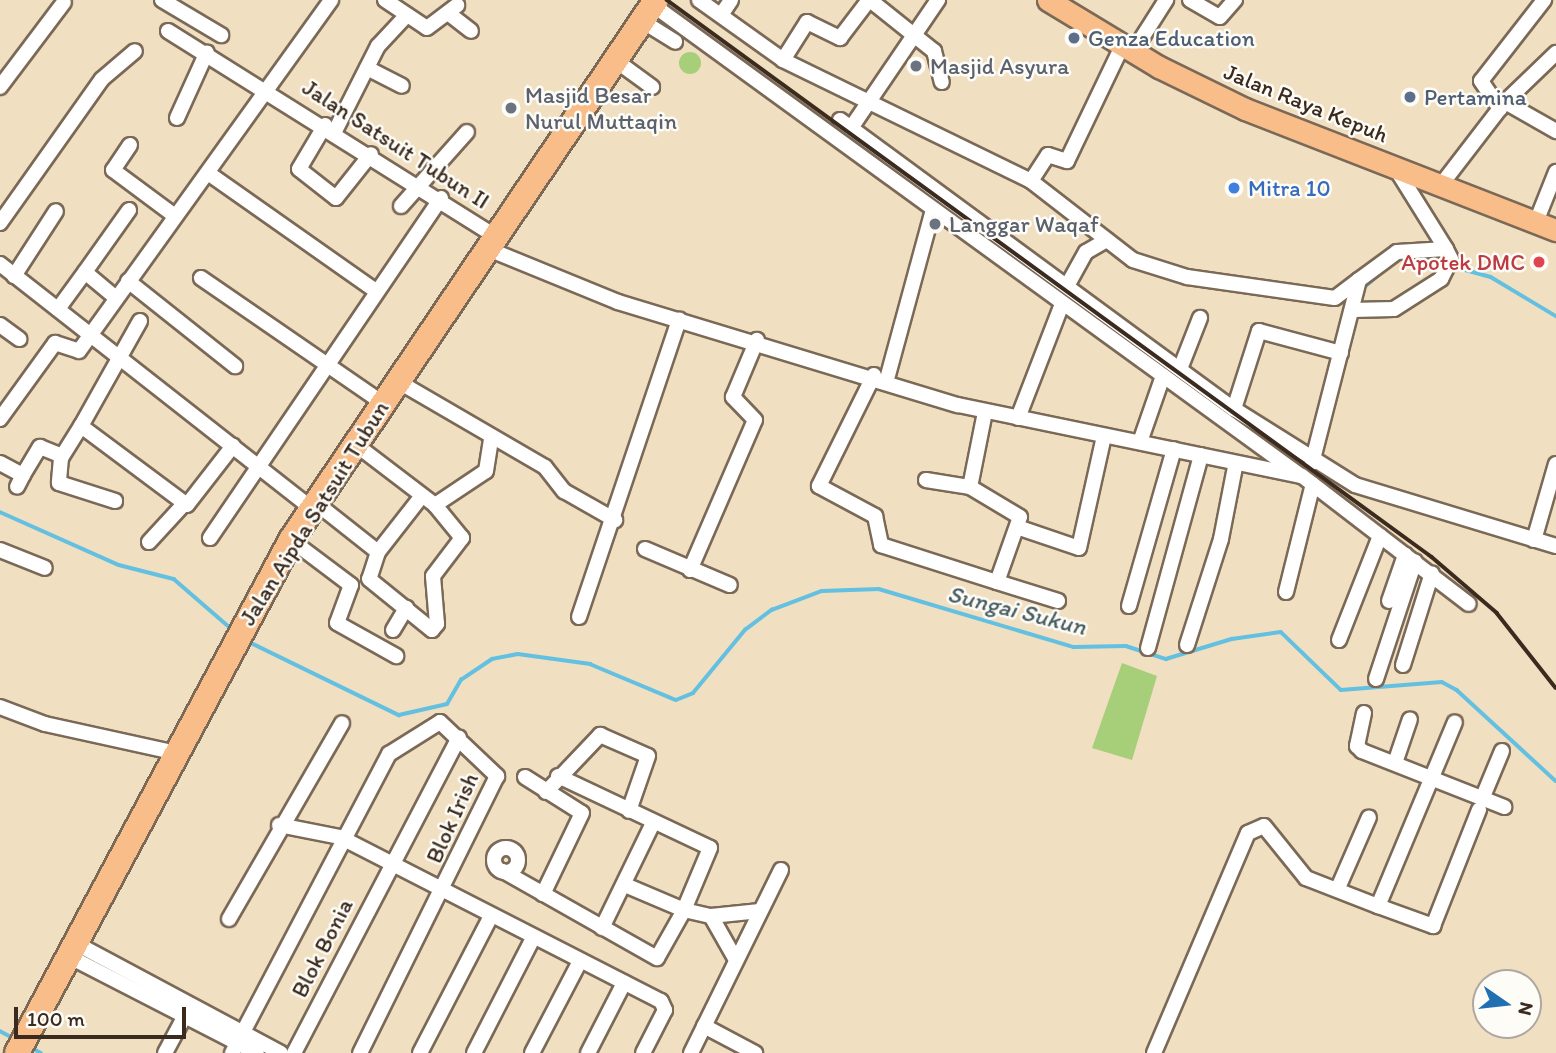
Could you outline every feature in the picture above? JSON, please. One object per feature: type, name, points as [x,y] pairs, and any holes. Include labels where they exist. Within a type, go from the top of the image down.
[{"type":"highway","name":"Jalan Aipda Satsuit Tubun","points":[[17,1053],[74,950],[233,643],[291,540],[650,9]]},
{"type":"main road","name":"Jalan Raya Kepuh","points":[[1048,0],[1128,49],[1245,109],[1546,226]]},
{"type":"street","points":[[162,0],[221,35]]},
{"type":"street","points":[[0,419],[55,343],[77,353],[175,216],[271,90],[331,0]]},
{"type":"street","points":[[385,0],[427,28],[453,9],[471,31]]},
{"type":"street","points":[[699,0],[783,60],[865,103],[1031,181],[1104,242],[1133,260],[1187,277],[1335,298],[1355,297],[1394,309],[1448,261]]},
{"type":"street","points":[[721,15],[730,0]]},
{"type":"street","points":[[783,60],[807,22],[840,38],[869,0],[914,33],[936,55],[942,82]]},
{"type":"street","points":[[938,0],[865,103],[846,124],[1234,409],[1312,463],[1359,487],[1556,546]]},
{"type":"street","points":[[1031,181],[1048,155],[1067,161],[1128,49],[1166,0]]},
{"type":"street","points":[[1190,0],[1220,18],[1235,0]]},
{"type":"street","points":[[1544,0],[1481,81],[1502,105],[1556,131]]},
{"type":"street","points":[[0,87],[63,1]]},
{"type":"street","points":[[650,9],[675,42]]},
{"type":"street","points":[[650,9],[933,203],[880,377],[819,486],[875,516],[881,545],[1058,601]]},
{"type":"street","points":[[371,154],[336,198],[299,167],[330,128],[367,68],[407,15]]},
{"type":"street","name":"Jalan Satsuit Tubun II","points":[[168,31],[271,90],[441,198],[493,243],[572,285],[880,377],[985,412],[1174,449],[1235,467],[1307,480]]},
{"type":"street","points":[[0,223],[102,79],[135,51]]},
{"type":"street","points":[[177,118],[207,52]]},
{"type":"street","points":[[1441,186],[1502,105],[1556,53]]},
{"type":"street","points":[[615,60],[652,87]]},
{"type":"street","points":[[367,68],[402,86]]},
{"type":"street","points":[[401,206],[467,132]]},
{"type":"street","points":[[130,145],[113,170],[175,216]]},
{"type":"street","points":[[1396,169],[1448,261]]},
{"type":"street","points":[[1546,226],[1556,172]]},
{"type":"street","points":[[208,173],[376,291]]},
{"type":"street","points":[[210,538],[260,471],[331,365],[376,291],[441,198]]},
{"type":"street","points":[[58,309],[129,210]]},
{"type":"street","points":[[933,210],[1307,480],[1432,573],[1469,604]]},
{"type":"street","points":[[14,276],[56,211]]},
{"type":"street","points":[[1067,285],[1086,252],[1104,242]]},
{"type":"street","points":[[1312,463],[1355,297],[1397,252],[1448,261]]},
{"type":"street","points":[[0,264],[233,446],[260,471],[378,552]]},
{"type":"street","points":[[85,272],[116,298]]},
{"type":"street","points":[[201,278],[383,403]]},
{"type":"street","points":[[128,281],[234,366]]},
{"type":"street","points":[[1018,418],[1062,304]]},
{"type":"street","points":[[1180,369],[1200,318]]},
{"type":"street","points":[[579,617],[615,520],[639,425],[679,319]]},
{"type":"street","points":[[115,501],[62,487],[62,456],[140,321]]},
{"type":"street","points":[[0,325],[19,339]]},
{"type":"street","points":[[1234,409],[1259,331],[1341,353]]},
{"type":"street","points":[[690,570],[755,421],[733,397],[757,340]]},
{"type":"street","points":[[1140,442],[1163,376]]},
{"type":"street","points":[[399,382],[491,440],[545,467],[564,491],[615,520]]},
{"type":"street","points":[[0,391],[13,400]]},
{"type":"street","points":[[970,487],[985,412]]},
{"type":"street","points":[[81,426],[184,503]]},
{"type":"street","points":[[1017,527],[1079,548],[1104,436]]},
{"type":"street","points":[[435,505],[486,471],[491,440]]},
{"type":"street","points":[[355,444],[435,505],[463,537],[433,576],[435,629],[369,579],[378,552],[421,496]]},
{"type":"street","points":[[149,542],[233,446]]},
{"type":"street","points":[[0,463],[20,481],[40,447],[62,456]]},
{"type":"street","points":[[1129,606],[1174,449]]},
{"type":"street","points":[[1148,648],[1200,455]]},
{"type":"street","points":[[1534,540],[1556,464]]},
{"type":"street","points":[[1186,645],[1221,539],[1235,467]]},
{"type":"street","points":[[926,480],[970,487],[1017,511],[1017,527],[997,582]]},
{"type":"street","points":[[1286,592],[1307,480]]},
{"type":"street","points":[[1339,640],[1380,536]]},
{"type":"street","points":[[291,540],[351,585],[337,623],[396,656]]},
{"type":"street","points":[[645,549],[730,586]]},
{"type":"street","points":[[0,550],[45,568]]},
{"type":"street","points":[[1388,601],[1410,558]]},
{"type":"street","points":[[1376,679],[1410,558]]},
{"type":"street","points":[[1403,665],[1432,573]]},
{"type":"street","points":[[393,630],[406,608]]},
{"type":"street","points":[[0,707],[45,724],[177,753]]},
{"type":"street","points":[[1364,713],[1357,746],[1432,779],[1480,805],[1504,807]]},
{"type":"street","points":[[1395,763],[1410,719]]},
{"type":"street","points":[[237,1043],[341,837],[389,754],[440,722],[459,737]]},
{"type":"street","points":[[1378,906],[1455,722]]},
{"type":"street","points":[[229,919],[279,825],[342,723]]},
{"type":"street","points":[[546,792],[595,735],[646,754],[629,811]]},
{"type":"street","name":"Blok Bonia","points":[[294,1053],[459,737]]},
{"type":"street","name":"Blok Irish","points":[[444,890],[497,776],[459,737]]},
{"type":"street","points":[[1154,1053],[1255,827],[1264,826],[1283,844],[1306,878],[1433,926],[1502,751]]},
{"type":"street","points":[[526,884],[511,848],[500,849],[494,859],[503,871],[602,928],[657,958],[684,910],[710,848],[558,776]]},
{"type":"street","points":[[525,777],[582,813]]},
{"type":"street","points":[[543,894],[592,793]]},
{"type":"street","points":[[1338,888],[1369,817]]},
{"type":"street","points":[[602,928],[653,823]]},
{"type":"street","points":[[279,825],[341,837],[533,938],[661,1001],[665,1010],[643,1053]]},
{"type":"street","points":[[503,871],[518,862]]},
{"type":"street","points":[[691,1053],[781,870]]},
{"type":"street","points":[[625,885],[684,910],[711,916],[760,911]]},
{"type":"street","points":[[360,1053],[444,890]]},
{"type":"street","points":[[420,1053],[491,916]]},
{"type":"street","points":[[711,916],[736,960]]},
{"type":"street","points":[[474,1053],[533,938]]},
{"type":"street","points":[[74,950],[187,1011],[257,1053]]},
{"type":"street","points":[[532,1053],[580,961]]},
{"type":"street","points":[[588,1053],[624,983]]},
{"type":"street","points":[[165,1053],[187,1011]]},
{"type":"street","points":[[705,1026],[755,1053]]},
{"type":"street","points":[[237,1043],[281,1053]]},
{"type":"green space","points":[[690,52],[698,55],[701,63],[698,71],[690,74],[682,71],[679,63],[682,55]]},
{"type":"green space","points":[[1122,663],[1157,676],[1132,760],[1092,748]]},
{"type":"waterway","points":[[1456,255],[1466,269]]},
{"type":"waterway","points":[[1418,257],[1444,264]]},
{"type":"waterway","points":[[1451,266],[1491,277],[1556,316]]},
{"type":"waterway","points":[[1137,268],[1160,275]]},
{"type":"waterway","points":[[1360,291],[1386,268]]},
{"type":"waterway","points":[[0,512],[119,565],[174,579],[234,631]]},
{"type":"waterway","name":"Sungai Sukun","points":[[249,642],[399,715],[447,704],[461,680],[492,659],[518,654],[590,664],[676,700],[693,693],[745,630],[772,610],[822,591],[879,589],[1074,647],[1126,646],[1166,659],[1232,639],[1281,632],[1341,690],[1442,682],[1457,690],[1556,781]]},
{"type":"waterway","points":[[0,1031],[13,1038]]},
{"type":"waterway","points":[[32,1048],[41,1053]]},
{"type":"railway","points":[[667,0],[1432,557],[1497,613],[1556,688]]},
{"type":"place","name":"Genza Education","points":[[1074,38]]},
{"type":"place","name":"Masjid Asyura","points":[[916,66]]},
{"type":"place","name":"Pertamina","points":[[1410,97]]},
{"type":"place","name":"Masjid Besar Nurul Muttaqin","points":[[511,108]]},
{"type":"place","name":"Mitra 10","points":[[1234,188]]},
{"type":"place","name":"Langgar Waqaf","points":[[935,224]]},
{"type":"place","name":"Apotek DMC","points":[[1539,262]]}]
